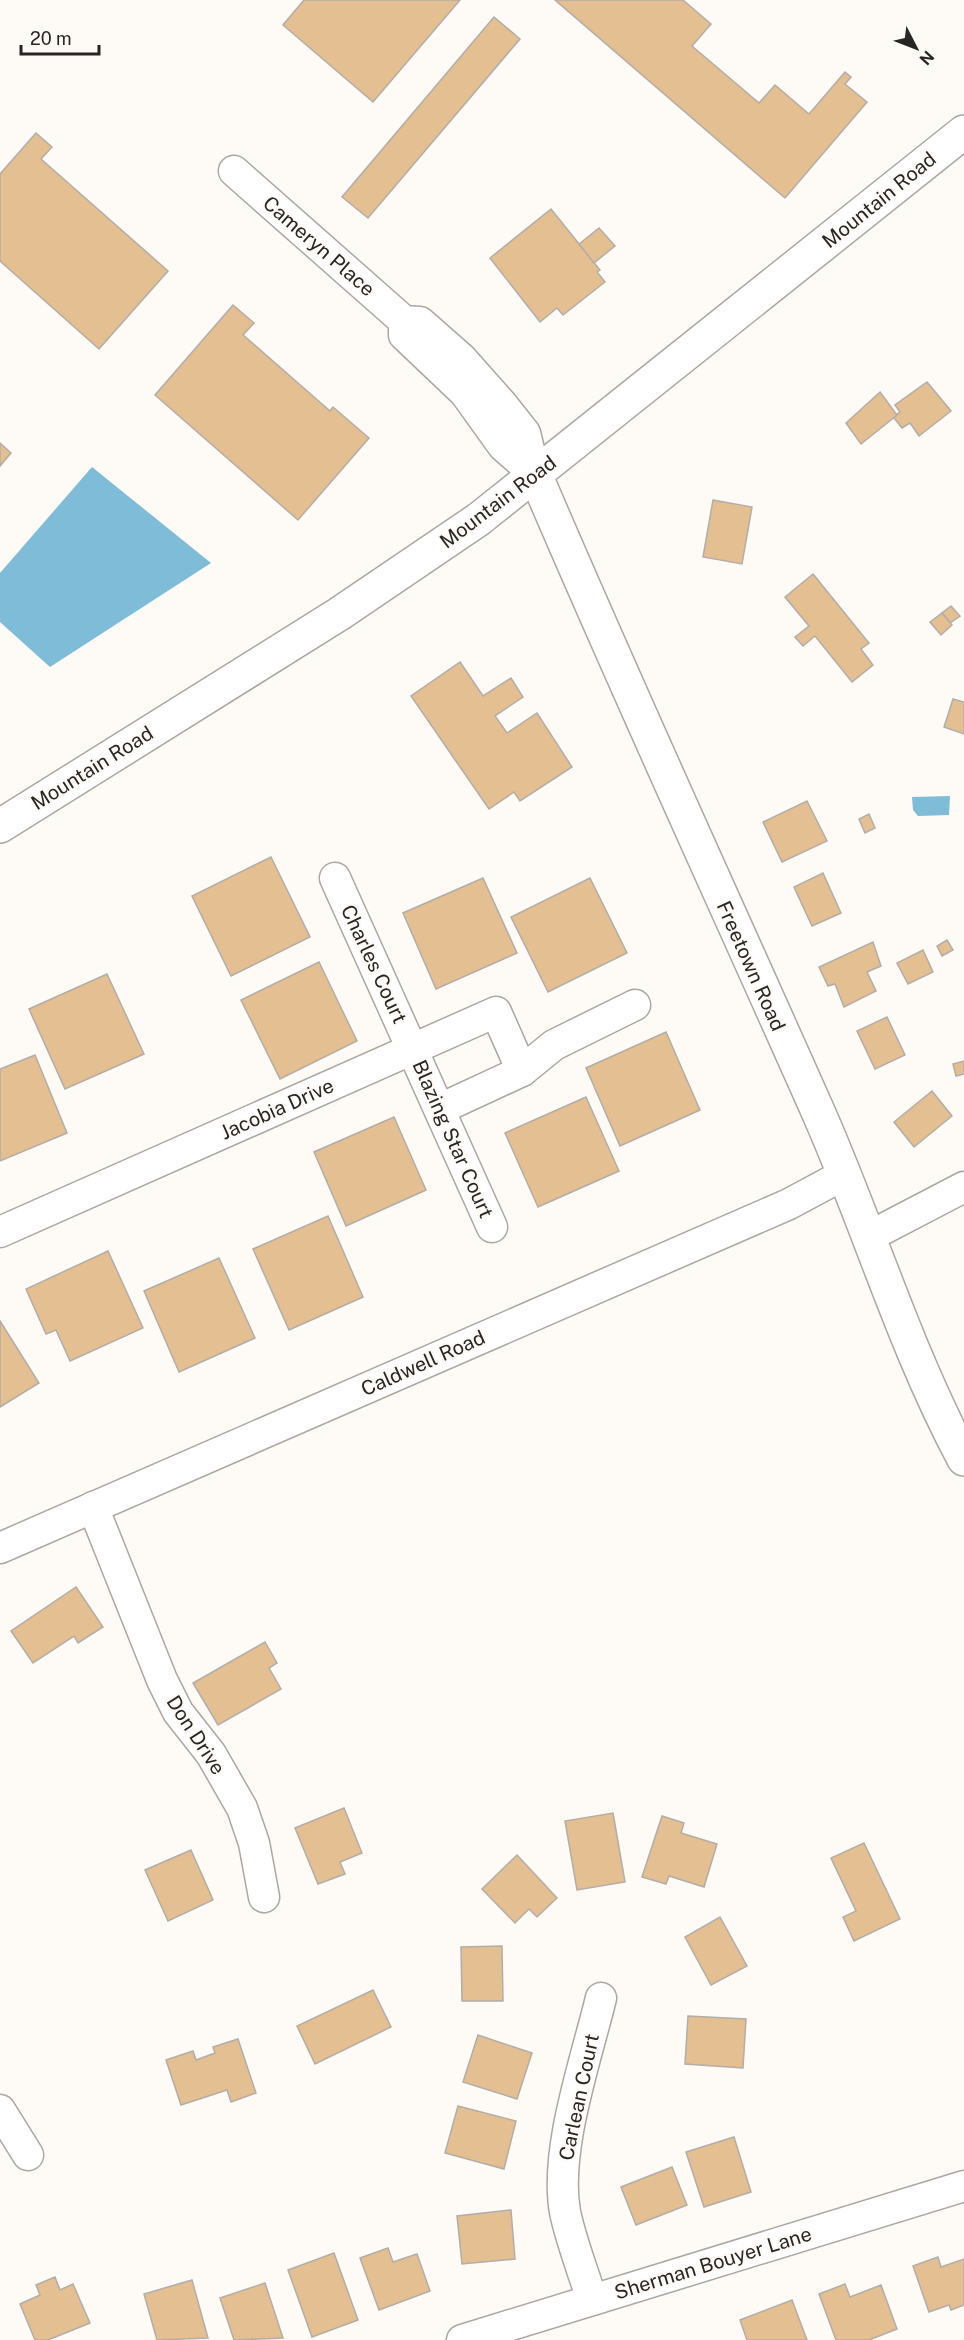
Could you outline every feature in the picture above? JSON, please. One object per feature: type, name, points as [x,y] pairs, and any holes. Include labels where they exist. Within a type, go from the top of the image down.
[{"type":"main road","name":"Mountain Road","points":[[0,826],[339,614],[479,519],[964,132]]},
{"type":"main road","name":"Freetown Road","points":[[535,474],[623,682],[845,1174],[920,1369],[964,1459]]},
{"type":"street","name":"Cameryn Place","points":[[234,171],[404,321],[404,335],[465,393],[503,446],[535,474]]},
{"type":"street","name":"Charles Court","points":[[335,878],[413,1050]]},
{"type":"street","points":[[440,1109],[522,1071],[554,1045],[635,1005]]},
{"type":"street","name":"Jacobia Drive","points":[[0,1232],[496,1012],[522,1071]]},
{"type":"street","name":"Blazing Star Court","points":[[413,1050],[492,1227]]},
{"type":"street","name":"Caldwell Road","points":[[0,1548],[789,1204],[845,1174]]},
{"type":"street","points":[[870,1236],[964,1187]]},
{"type":"street","name":"Don Drive","points":[[93,1507],[162,1680],[178,1712],[211,1754],[242,1808],[254,1843],[264,1897]]},
{"type":"street","name":"Carlean Court","points":[[592,2300],[565,2211],[563,2165],[570,2123],[601,1998]]},
{"type":"street","points":[[0,2110],[28,2155]]},
{"type":"street","name":"Sherman Bouyer Lane","points":[[462,2340],[964,2186]]},
{"type":"water","points":[[92,467],[211,563],[50,667],[0,622],[0,573]]},
{"type":"water","points":[[950,796],[949,815],[918,816],[913,810],[912,797]]},
{"type":"building","points":[[304,0],[460,0],[373,102],[283,25]]},
{"type":"building","points":[[555,0],[683,0],[711,24],[692,46],[759,103],[775,85],[809,114],[845,72],[851,77],[845,84],[867,102],[785,198]]},
{"type":"building","points":[[494,17],[520,39],[368,218],[342,197]]},
{"type":"building","points":[[36,133],[52,147],[41,159],[168,271],[99,349],[0,261],[0,174]]},
{"type":"building","points":[[551,209],[600,270],[597,272],[605,282],[563,315],[557,308],[540,322],[490,258]]},
{"type":"building","points":[[599,228],[615,246],[594,263],[579,244]]},
{"type":"building","points":[[233,305],[254,323],[243,335],[330,411],[333,407],[369,438],[298,520],[155,395]]},
{"type":"building","points":[[927,382],[951,411],[919,436],[910,423],[902,428],[893,417],[900,412],[895,405]]},
{"type":"building","points":[[880,392],[897,415],[861,444],[846,423]]},
{"type":"building","points":[[0,443],[11,453],[0,466]]},
{"type":"building","points":[[713,500],[752,507],[742,564],[703,557]]},
{"type":"building","points":[[813,574],[869,643],[861,649],[873,665],[852,682],[815,636],[803,646],[795,637],[809,626],[785,597]]},
{"type":"building","points":[[951,606],[960,616],[950,623],[942,613]]},
{"type":"building","points":[[942,613],[952,625],[941,635],[930,622]]},
{"type":"building","points":[[460,662],[483,696],[511,678],[523,697],[495,716],[507,733],[537,713],[572,767],[520,801],[514,792],[489,809],[411,696]]},
{"type":"building","points":[[953,699],[964,702],[964,734],[944,727]]},
{"type":"building","points":[[807,801],[827,841],[782,862],[763,822]]},
{"type":"building","points":[[869,814],[875,828],[865,833],[859,819]]},
{"type":"building","points":[[271,857],[310,937],[231,976],[192,896]]},
{"type":"building","points":[[823,873],[841,913],[812,926],[794,887]]},
{"type":"building","points":[[483,878],[517,953],[436,989],[403,913]]},
{"type":"building","points":[[590,878],[627,953],[548,992],[511,917]]},
{"type":"building","points":[[947,940],[953,950],[942,956],[937,946]]},
{"type":"building","points":[[873,942],[881,966],[867,972],[876,991],[844,1007],[835,984],[828,986],[819,967]]},
{"type":"building","points":[[923,950],[933,972],[908,984],[897,963]]},
{"type":"building","points":[[319,962],[357,1041],[280,1079],[241,1000]]},
{"type":"building","points":[[107,974],[144,1054],[65,1089],[29,1009]]},
{"type":"building","points":[[887,1017],[905,1055],[875,1069],[857,1031]]},
{"type":"building","points":[[666,1032],[700,1110],[620,1146],[586,1068]]},
{"type":"building","points":[[35,1055],[67,1133],[0,1161],[0,1069]]},
{"type":"building","points":[[964,1061],[964,1074],[956,1076],[953,1064]]},
{"type":"building","points":[[932,1091],[952,1116],[914,1147],[894,1122]]},
{"type":"building","points":[[586,1097],[619,1171],[538,1207],[505,1133]]},
{"type":"building","points":[[394,1117],[426,1190],[346,1226],[314,1152]]},
{"type":"building","points":[[328,1216],[363,1297],[289,1330],[253,1249]]},
{"type":"building","points":[[108,1251],[143,1328],[70,1361],[56,1330],[46,1334],[26,1289]]},
{"type":"building","points":[[219,1258],[255,1338],[179,1372],[144,1291]]},
{"type":"building","points":[[0,1321],[39,1383],[0,1407]]},
{"type":"building","points":[[76,1587],[103,1627],[78,1643],[74,1636],[33,1663],[11,1631]]},
{"type":"building","points":[[265,1642],[277,1663],[269,1668],[281,1689],[218,1725],[193,1683]]},
{"type":"building","points":[[344,1808],[362,1853],[340,1862],[345,1874],[318,1884],[295,1828]]},
{"type":"building","points":[[613,1813],[625,1882],[577,1890],[565,1821]]},
{"type":"building","points":[[662,1816],[684,1823],[681,1833],[717,1844],[704,1887],[669,1876],[666,1884],[642,1877]]},
{"type":"building","points":[[864,1843],[900,1919],[854,1941],[843,1917],[856,1911],[831,1858]]},
{"type":"building","points":[[191,1850],[213,1900],[168,1921],[145,1870]]},
{"type":"building","points":[[517,1855],[557,1898],[537,1917],[529,1909],[515,1923],[482,1889]]},
{"type":"building","points":[[720,1917],[747,1966],[711,1985],[685,1937]]},
{"type":"building","points":[[502,1946],[503,2001],[462,2001],[461,1947]]},
{"type":"building","points":[[373,1990],[391,2027],[315,2064],[297,2026]]},
{"type":"building","points":[[688,2016],[746,2019],[743,2068],[685,2064]]},
{"type":"building","points":[[478,2035],[532,2053],[517,2099],[463,2082]]},
{"type":"building","points":[[238,2039],[256,2093],[231,2102],[227,2090],[181,2105],[166,2060],[193,2051],[196,2060],[215,2053],[213,2047]]},
{"type":"building","points":[[458,2106],[516,2121],[504,2169],[445,2153]]},
{"type":"building","points":[[734,2137],[751,2192],[704,2207],[686,2152]]},
{"type":"building","points":[[672,2167],[687,2205],[636,2225],[621,2187]]},
{"type":"building","points":[[511,2210],[515,2259],[462,2264],[457,2216]]},
{"type":"building","points":[[388,2248],[393,2262],[417,2254],[430,2291],[379,2310],[360,2258]]},
{"type":"building","points":[[334,2253],[358,2320],[312,2337],[288,2270]]},
{"type":"building","points":[[938,2257],[941,2267],[964,2259],[964,2305],[951,2310],[949,2305],[929,2312],[913,2266]]},
{"type":"building","points":[[55,2277],[60,2290],[73,2284],[90,2323],[48,2340],[35,2340],[20,2304],[40,2295],[36,2285]]},
{"type":"building","points":[[192,2280],[208,2338],[157,2340],[144,2294]]},
{"type":"building","points":[[265,2283],[283,2338],[234,2340],[220,2298]]},
{"type":"building","points":[[845,2284],[850,2297],[881,2285],[897,2329],[869,2340],[836,2340],[819,2294]]},
{"type":"building","points":[[792,2300],[807,2340],[747,2340],[740,2320]]}]
